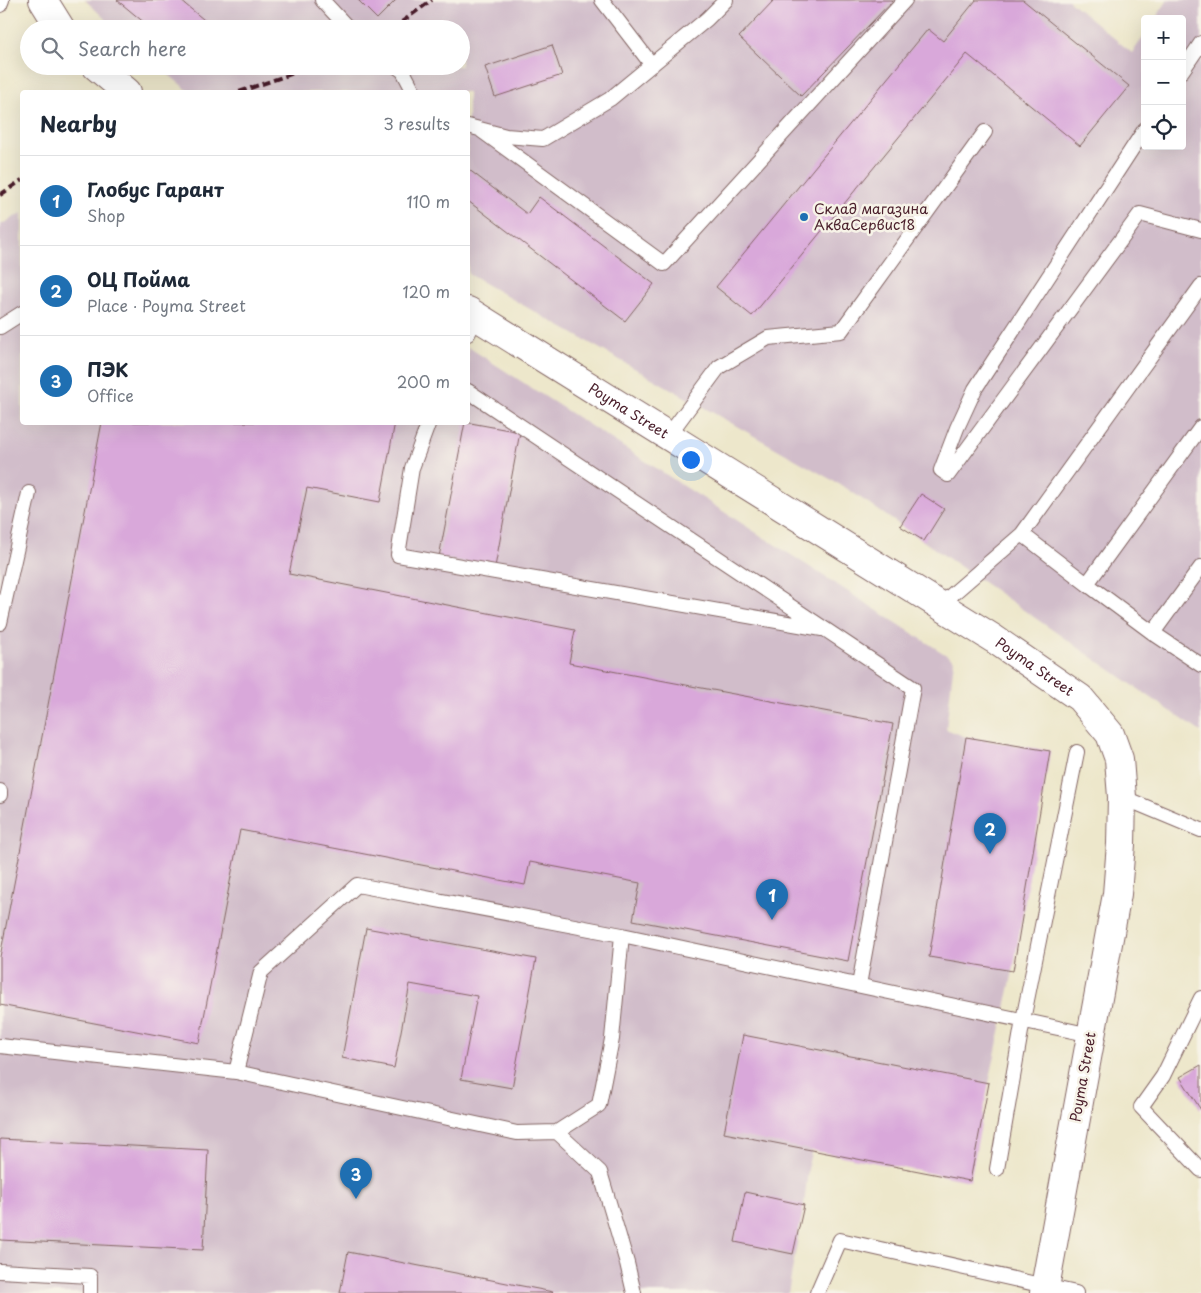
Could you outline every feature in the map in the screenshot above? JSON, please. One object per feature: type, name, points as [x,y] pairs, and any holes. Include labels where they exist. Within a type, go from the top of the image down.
[{"type":"street","points":[[43,0],[55,20]]},
{"type":"street","name":"Poyma Street","points":[[471,320],[668,436],[994,639],[1080,698],[1110,734],[1120,759],[1122,797],[1122,844],[1117,894],[1044,1290]]},
{"type":"lane","points":[[0,5],[2,0]]},
{"type":"lane","points":[[322,0],[341,20]]},
{"type":"lane","points":[[602,0],[652,65]]},
{"type":"lane","points":[[470,127],[506,136],[543,139],[610,99],[707,19],[726,0]]},
{"type":"lane","points":[[482,131],[664,264],[905,0]]},
{"type":"lane","points":[[1186,65],[1201,43]]},
{"type":"lane","points":[[406,75],[413,90]]},
{"type":"lane","points":[[668,436],[719,367],[768,338],[841,331],[985,132]]},
{"type":"lane","points":[[1141,135],[975,389],[956,428],[941,470],[948,475],[1140,214],[1201,230]]},
{"type":"lane","points":[[940,605],[1022,534],[1201,286]]},
{"type":"lane","points":[[0,326],[20,314]]},
{"type":"lane","points":[[470,392],[913,688],[859,985]]},
{"type":"lane","points":[[428,425],[412,468],[398,555],[827,630]]},
{"type":"lane","points":[[1087,584],[1201,427]]},
{"type":"lane","points":[[0,623],[29,493]]},
{"type":"lane","points":[[1022,534],[1153,633],[1201,666]]},
{"type":"lane","points":[[1153,633],[1201,567]]},
{"type":"lane","points":[[997,1169],[1023,1020],[1077,752]]},
{"type":"lane","points":[[1122,797],[1201,830]]},
{"type":"lane","points":[[236,1072],[261,972],[357,885],[622,935],[1091,1035]]},
{"type":"lane","points":[[0,1046],[236,1072],[517,1133],[557,1132],[600,1105],[612,1039],[622,935]]},
{"type":"lane","points":[[1201,998],[1163,1076],[1141,1108],[1201,1170]]},
{"type":"lane","points":[[557,1132],[600,1172],[634,1293]]},
{"type":"lane","points":[[817,1293],[840,1240],[1044,1290],[1076,1293]]},
{"type":"lane","points":[[0,1271],[90,1276],[90,1293]]},
{"type":"shaded area","points":[[85,0],[1068,0],[1132,53],[1141,41],[1141,150],[1186,150],[1186,15],[1158,15],[1168,0],[1201,0],[1201,732],[846,488],[470,275],[470,90],[188,90],[169,75],[470,75],[470,20],[106,20]]},
{"type":"shaded area","points":[[20,214],[20,425],[470,425],[470,348],[954,660],[946,729],[966,737],[1050,751],[1013,971],[989,1083],[743,1035],[724,1133],[812,1150],[788,1293],[0,1293],[0,225]]},
{"type":"building","points":[[117,0],[180,0],[204,20],[141,20]]},
{"type":"building","points":[[358,0],[396,0],[377,19]]},
{"type":"building","points":[[774,0],[893,0],[801,96],[739,37]]},
{"type":"building","name":"Склад магазина АкваСервис18","points":[[976,0],[1023,0],[1129,86],[1080,146],[967,54],[752,316],[716,287],[928,29],[943,41]]},
{"type":"building","points":[[552,45],[562,75],[495,97],[485,67]]},
{"type":"building","points":[[470,171],[527,214],[539,197],[654,284],[625,321],[470,203]]},
{"type":"building","points":[[470,423],[520,432],[495,567],[439,557],[464,425],[470,425]]},
{"type":"building","points":[[101,425],[394,425],[380,502],[307,488],[289,574],[575,630],[569,663],[893,724],[848,961],[633,920],[640,883],[530,862],[525,885],[240,830],[199,1043],[0,1005],[0,957]]},
{"type":"building","points":[[921,494],[944,509],[924,541],[900,526]]},
{"type":"building","points":[[966,737],[1050,751],[1013,971],[929,957]]},
{"type":"building","points":[[366,928],[536,959],[512,1088],[461,1079],[477,996],[410,984],[394,1068],[342,1058]]},
{"type":"building","points":[[743,1035],[989,1083],[970,1181],[724,1133]]},
{"type":"building","points":[[1201,1065],[1201,1110],[1180,1077]]},
{"type":"building","points":[[0,1139],[208,1150],[203,1250],[0,1240]]},
{"type":"building","points":[[745,1192],[804,1205],[793,1254],[735,1242]]},
{"type":"building","points":[[348,1252],[553,1292],[340,1293]]},
{"type":"railway","points":[[404,20],[432,0]]},
{"type":"railway","points":[[245,90],[288,75]]},
{"type":"railway","points":[[0,195],[20,181]]},
{"type":"place","name":"Склад магазина АкваСервис18","points":[[804,217]]},
{"type":"place","name":"ОЦ Пойма","points":[[990,854]]},
{"type":"place","name":"Глобус Гарант","points":[[772,920]]},
{"type":"place","name":"ПЭК","points":[[356,1199]]}]
